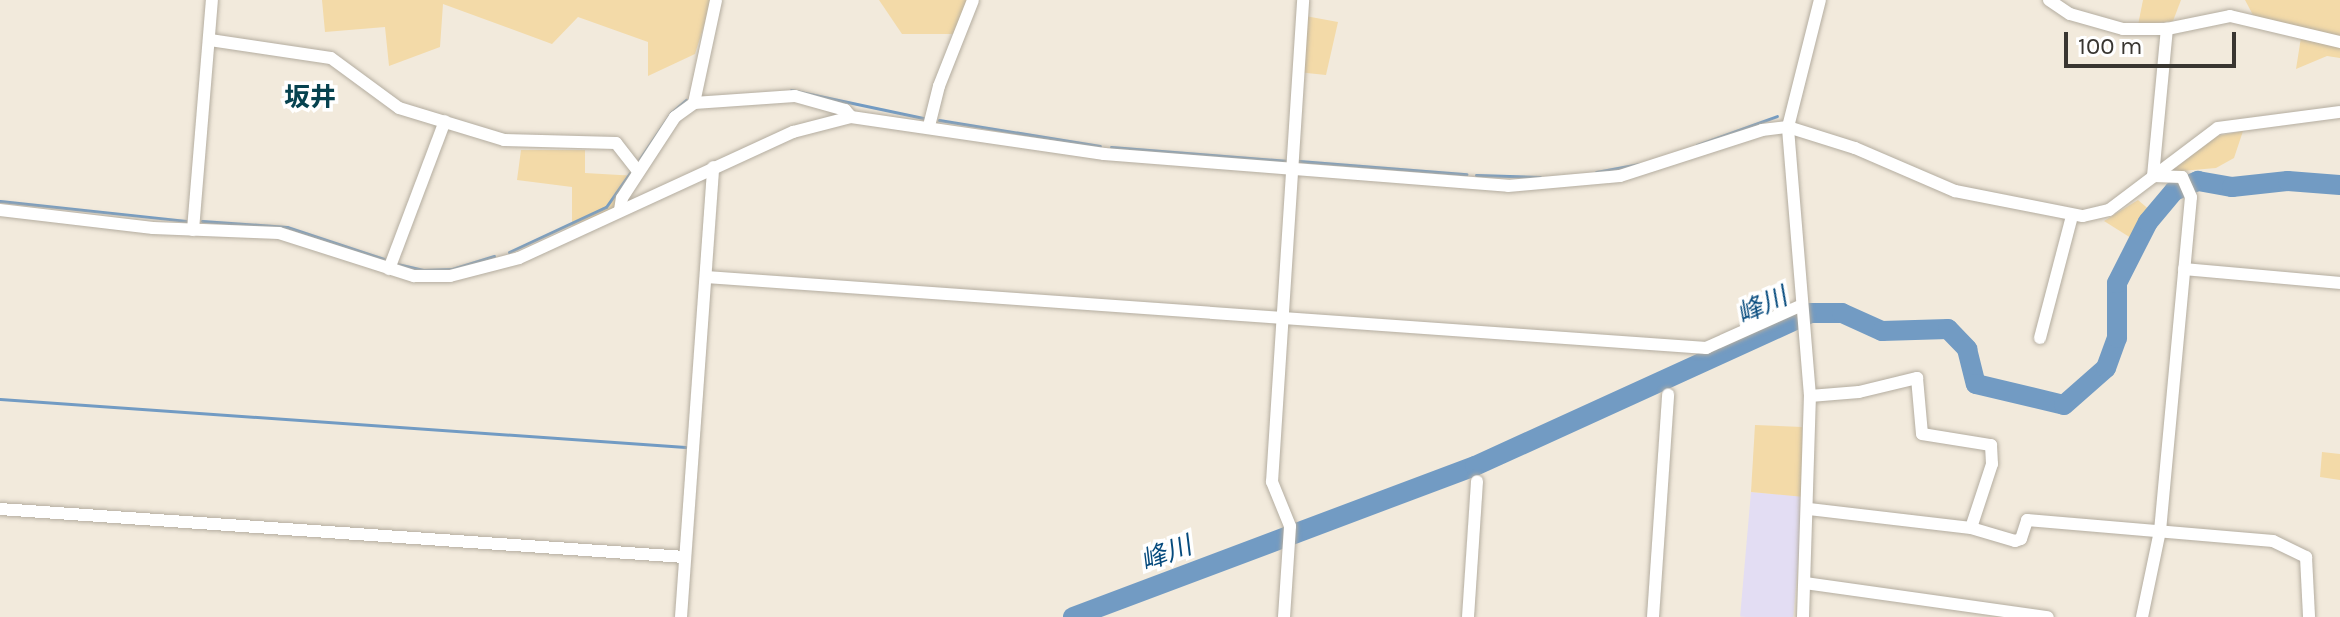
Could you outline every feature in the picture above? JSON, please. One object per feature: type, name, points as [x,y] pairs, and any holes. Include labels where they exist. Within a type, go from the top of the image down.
[{"type":"street","points":[[193,230],[212,0]]},
{"type":"street","points":[[694,103],[716,0]]},
{"type":"street","points":[[929,126],[973,0]]},
{"type":"street","points":[[1284,617],[1290,526],[1272,482],[1303,0]]},
{"type":"street","points":[[1803,617],[1809,509],[1810,396],[1788,127],[1820,0]]},
{"type":"street","points":[[2049,0],[2070,14],[2108,27],[2167,29],[2230,16],[2340,42]]},
{"type":"street","points":[[2153,176],[2167,29]]},
{"type":"street","points":[[210,40],[331,58],[399,108],[520,143],[616,143],[638,171]]},
{"type":"street","points":[[620,210],[638,171],[675,117],[694,103],[795,96],[845,110],[851,117]]},
{"type":"street","points":[[0,210],[193,230],[279,233],[389,269],[428,278],[485,269],[793,132],[851,117],[1104,154],[1508,186],[1558,185],[1620,176],[1762,130],[1788,127],[1855,148],[1955,191],[2072,216],[2109,210],[2229,124],[2340,112]]},
{"type":"street","points":[[389,269],[445,121]]},
{"type":"street","points":[[681,617],[713,167]]},
{"type":"street","points":[[2142,617],[2160,531],[2190,190],[2182,177],[2153,176]]},
{"type":"street","points":[[2040,338],[2072,216]]},
{"type":"street","points":[[2184,269],[2340,283]]},
{"type":"street","points":[[706,277],[1706,348],[1802,305]]},
{"type":"street","points":[[1810,396],[1859,392],[1917,378],[1922,434],[1991,445],[1992,464],[1971,528]]},
{"type":"street","points":[[1653,617],[1668,395]]},
{"type":"street","points":[[1468,617],[1477,481]]},
{"type":"street","points":[[0,509],[685,557]]},
{"type":"street","points":[[1809,509],[1971,528],[2015,541],[2021,539],[2027,520],[2273,541],[2306,557],[2309,617]]},
{"type":"street","points":[[1805,583],[2048,617]]},
{"type":"shaded area","points":[[322,0],[712,0],[695,54],[648,76],[648,42],[578,17],[552,44],[443,4],[440,47],[389,66],[385,27],[325,32]]},
{"type":"shaded area","points":[[879,0],[969,0],[958,34],[902,34]]},
{"type":"shaded area","points":[[2143,0],[2181,0],[2173,21],[2138,25]]},
{"type":"shaded area","points":[[2245,0],[2340,0],[2340,58],[2327,56],[2296,69],[2302,31],[2253,15]]},
{"type":"shaded area","points":[[1300,15],[1338,22],[1326,75],[1297,72]]},
{"type":"shaded area","points":[[2243,131],[2234,158],[2216,168],[2170,172],[2217,136]]},
{"type":"shaded area","points":[[521,150],[585,150],[585,173],[637,176],[624,204],[572,226],[572,187],[517,180]]},
{"type":"shaded area","points":[[2138,200],[2152,212],[2131,238],[2104,221]]},
{"type":"shaded area","points":[[1755,425],[1802,427],[1804,497],[1751,492]]},
{"type":"shaded area","points":[[2322,452],[2340,454],[2340,480],[2320,477]]},
{"type":"shaded area","points":[[1751,492],[1804,497],[1793,617],[1740,617]]},
{"type":"waterway","points":[[791,90],[923,118]]},
{"type":"waterway","points":[[639,160],[671,113],[686,100]]},
{"type":"waterway","points":[[1697,145],[1777,116]]},
{"type":"waterway","points":[[939,120],[1100,146]]},
{"type":"waterway","points":[[1111,147],[1288,161]]},
{"type":"waterway","points":[[1299,161],[1466,174]]},
{"type":"waterway","points":[[1596,172],[1639,164]]},
{"type":"waterway","points":[[509,252],[606,207],[630,173]]},
{"type":"waterway","points":[[1476,175],[1540,177]]},
{"type":"waterway","name":"峰川","points":[[1073,617],[1475,466],[1811,313],[1842,313],[1882,331],[1948,329],[1967,349],[1976,384],[2064,405],[2106,368],[2117,338],[2117,283],[2148,222],[2174,191],[2198,181],[2232,187],[2288,181],[2340,185]]},
{"type":"waterway","points":[[0,201],[186,221]]},
{"type":"waterway","points":[[202,221],[287,227],[384,259]]},
{"type":"waterway","points":[[397,264],[423,270],[452,269],[494,256]]},
{"type":"waterway","points":[[0,399],[685,447]]},
{"type":"district","name":"坂井","points":[[310,98]]}]
